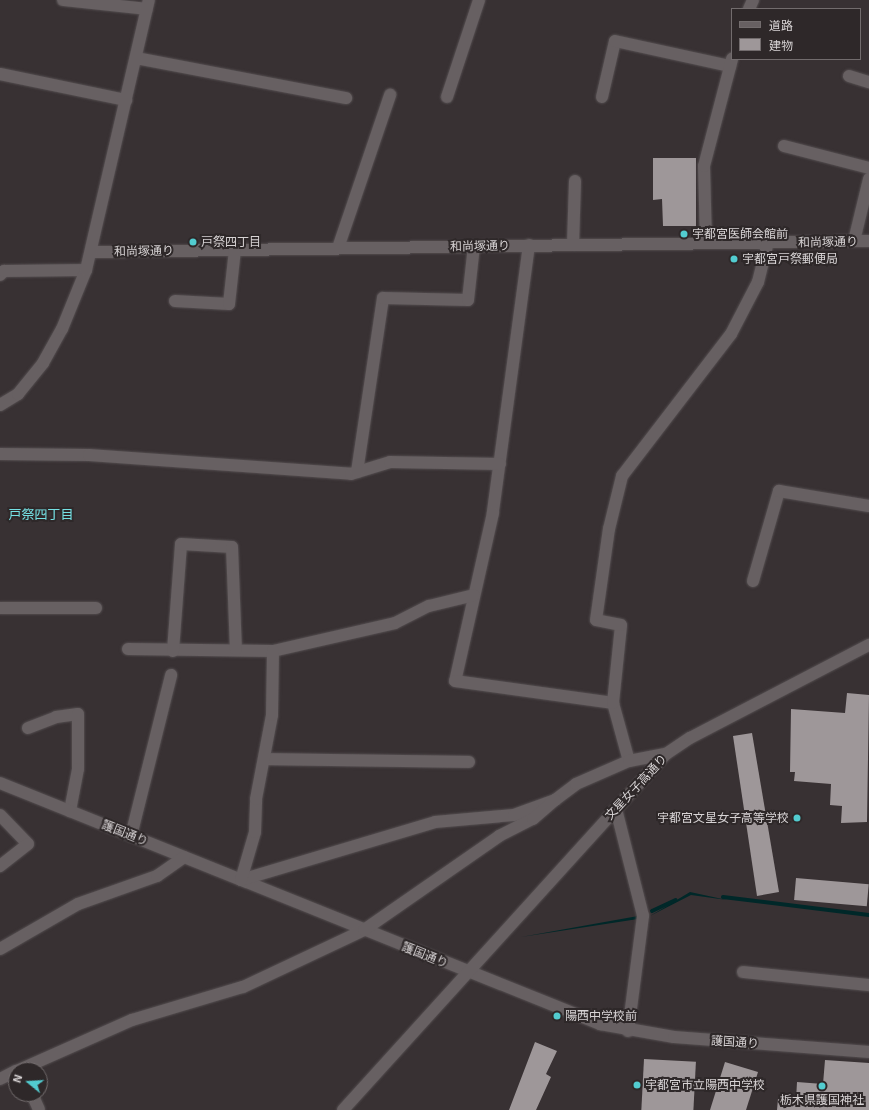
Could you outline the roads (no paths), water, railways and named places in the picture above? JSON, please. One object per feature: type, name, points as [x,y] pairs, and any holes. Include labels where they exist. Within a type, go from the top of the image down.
[{"type":"street","points":[[0,405],[18,394],[43,363],[62,329],[86,270],[92,252],[148,4],[63,0]]},
{"type":"street","points":[[447,97],[479,0]]},
{"type":"street","points":[[602,98],[615,41],[731,63],[704,166],[706,242]]},
{"type":"street","points":[[136,58],[346,98]]},
{"type":"street","points":[[0,74],[126,100]]},
{"type":"street","points":[[849,76],[869,82]]},
{"type":"street","points":[[338,248],[390,95]]},
{"type":"street","points":[[784,146],[869,168]]},
{"type":"street","points":[[854,242],[869,179]]},
{"type":"street","points":[[573,244],[574,181]]},
{"type":"street","name":"和尚塚通り","points":[[92,252],[706,242],[869,241]]},
{"type":"street","points":[[629,761],[613,703],[621,625],[596,620],[609,529],[622,476],[731,334],[758,282],[768,242]]},
{"type":"street","points":[[529,245],[500,464],[474,595],[455,680],[613,703]]},
{"type":"street","points":[[357,472],[383,298],[468,300],[474,246]]},
{"type":"street","points":[[175,301],[229,304],[235,250]]},
{"type":"street","points":[[0,276],[4,271],[86,270]]},
{"type":"street","points":[[0,454],[357,472],[390,462],[500,464]]},
{"type":"street","points":[[753,581],[779,491],[869,506]]},
{"type":"street","points":[[173,652],[181,544],[232,547],[236,649]]},
{"type":"street","points":[[128,649],[173,652],[236,649],[273,651],[395,623],[429,606],[474,595]]},
{"type":"street","points":[[0,608],[96,608]]},
{"type":"street","name":"文星女子高通り","points":[[343,1110],[666,754],[690,738],[869,646]]},
{"type":"street","points":[[241,880],[256,832],[256,798],[265,760],[275,676],[273,651]]},
{"type":"street","points":[[131,836],[171,675]]},
{"type":"street","points":[[28,728],[56,717],[78,714],[78,769],[70,811]]},
{"type":"street","points":[[38,1062],[132,1020],[243,987],[364,930],[499,836],[533,819],[576,784],[629,761],[666,754]]},
{"type":"street","points":[[265,760],[469,762]]},
{"type":"street","name":"護国通り","points":[[0,783],[467,972],[600,1024],[628,1031],[869,1052]]},
{"type":"street","points":[[241,880],[435,822],[514,815],[555,800]]},
{"type":"street","points":[[616,809],[643,916],[628,1031]]},
{"type":"street","points":[[0,815],[28,844],[0,866]]},
{"type":"street","points":[[0,949],[78,904],[157,876],[184,857]]},
{"type":"street","points":[[744,972],[869,985]]},
{"type":"water","points":[[690,892],[727,900],[691,895],[650,916]]},
{"type":"water","points":[[638,916],[638,919],[521,937]]},
{"type":"waterway","points":[[723,897],[869,915]]},
{"type":"waterway","points":[[652,911],[676,900]]},
{"type":"place","name":"宇都宮医師会館前","points":[[684,234]]},
{"type":"place","name":"戸祭四丁目","points":[[193,242]]},
{"type":"place","name":"宇都宮戸祭郵便局","points":[[734,259]]},
{"type":"place","name":"宇都宮文星女子高等学校","points":[[797,818]]},
{"type":"place","name":"陽西中学校前","points":[[557,1016]]},
{"type":"place","name":"宇都宮市立陽西中学校","points":[[637,1085]]},
{"type":"place","name":"栃木県護国神社","points":[[822,1086]]},
{"type":"district","name":"戸祭四丁目","points":[[41,514]]}]
